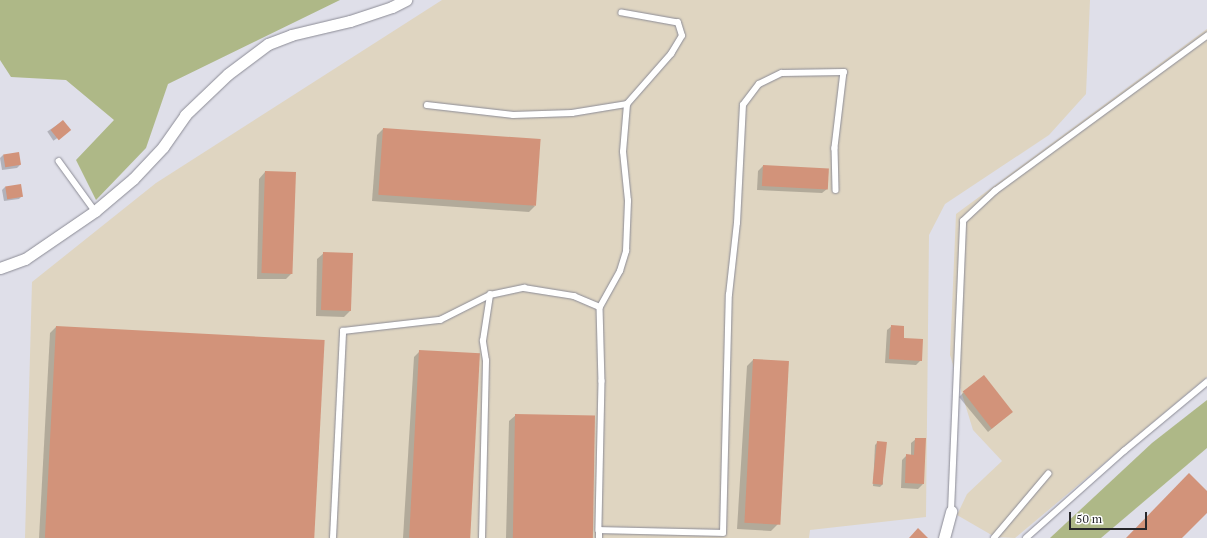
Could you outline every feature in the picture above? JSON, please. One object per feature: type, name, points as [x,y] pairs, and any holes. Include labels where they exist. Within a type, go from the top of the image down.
[{"type":"street","points":[[0,268],[25,259],[95,211],[132,179],[163,148],[184,115],[228,74],[268,44],[291,35],[392,8],[406,0]]},
{"type":"street","points":[[944,538],[951,511]]},
{"type":"lane","points":[[599,538],[602,381],[600,307],[620,271],[626,251],[628,201],[623,152],[627,104],[671,54],[682,36],[678,23],[622,13]]},
{"type":"lane","points":[[951,511],[963,221],[995,191],[1207,36]]},
{"type":"lane","points":[[599,530],[723,533],[729,295],[737,223],[743,105],[759,84],[782,73],[844,72],[835,148],[836,190]]},
{"type":"lane","points":[[427,105],[513,115],[572,113],[627,104]]},
{"type":"lane","points":[[59,161],[95,211]]},
{"type":"lane","points":[[333,538],[343,331],[440,320],[490,295],[524,288],[574,296],[600,307]]},
{"type":"lane","points":[[482,538],[486,361],[483,341],[490,295]]},
{"type":"lane","points":[[1026,538],[1124,451],[1207,382]]},
{"type":"lane","points":[[994,538],[1048,474]]},
{"type":"shaded area","points":[[442,0],[1090,0],[1086,94],[1049,135],[945,204],[929,235],[926,517],[810,530],[809,538],[25,538],[32,282],[156,183]]},
{"type":"shaded area","points":[[1207,29],[1207,377],[1015,538],[995,537],[957,515],[967,494],[1002,461],[973,430],[950,355],[956,214]]},
{"type":"green space","points":[[0,0],[340,0],[168,84],[146,148],[96,200],[76,160],[114,120],[66,80],[11,77],[0,60]]},
{"type":"green space","points":[[1207,400],[1207,448],[1101,538],[1050,538],[1152,443]]},
{"type":"building","points":[[63,120],[71,130],[59,140],[51,130]]},
{"type":"building","points":[[383,128],[541,139],[536,206],[378,195]]},
{"type":"building","points":[[19,152],[21,165],[5,167],[3,155]]},
{"type":"building","points":[[763,165],[829,168],[828,189],[762,186]]},
{"type":"building","points":[[265,171],[296,172],[292,274],[261,273]]},
{"type":"building","points":[[21,184],[23,197],[7,199],[5,187]]},
{"type":"building","points":[[323,252],[353,253],[351,311],[321,310]]},
{"type":"building","points":[[891,325],[904,326],[904,338],[923,339],[922,361],[889,359]]},
{"type":"building","points":[[56,326],[325,340],[314,538],[45,538]]},
{"type":"building","points":[[419,350],[480,353],[470,538],[409,538]]},
{"type":"building","points":[[753,359],[789,361],[780,525],[744,523]]},
{"type":"building","points":[[984,375],[1013,412],[992,429],[963,392]]},
{"type":"building","points":[[515,414],[595,415],[593,538],[513,538]]},
{"type":"building","points":[[915,438],[926,438],[924,484],[905,483],[906,454],[914,455]]},
{"type":"building","points":[[877,441],[887,442],[882,485],[873,484]]},
{"type":"building","points":[[1189,473],[1207,491],[1207,513],[1182,538],[1126,538]]},
{"type":"building","points":[[918,528],[928,538],[909,538]]}]
